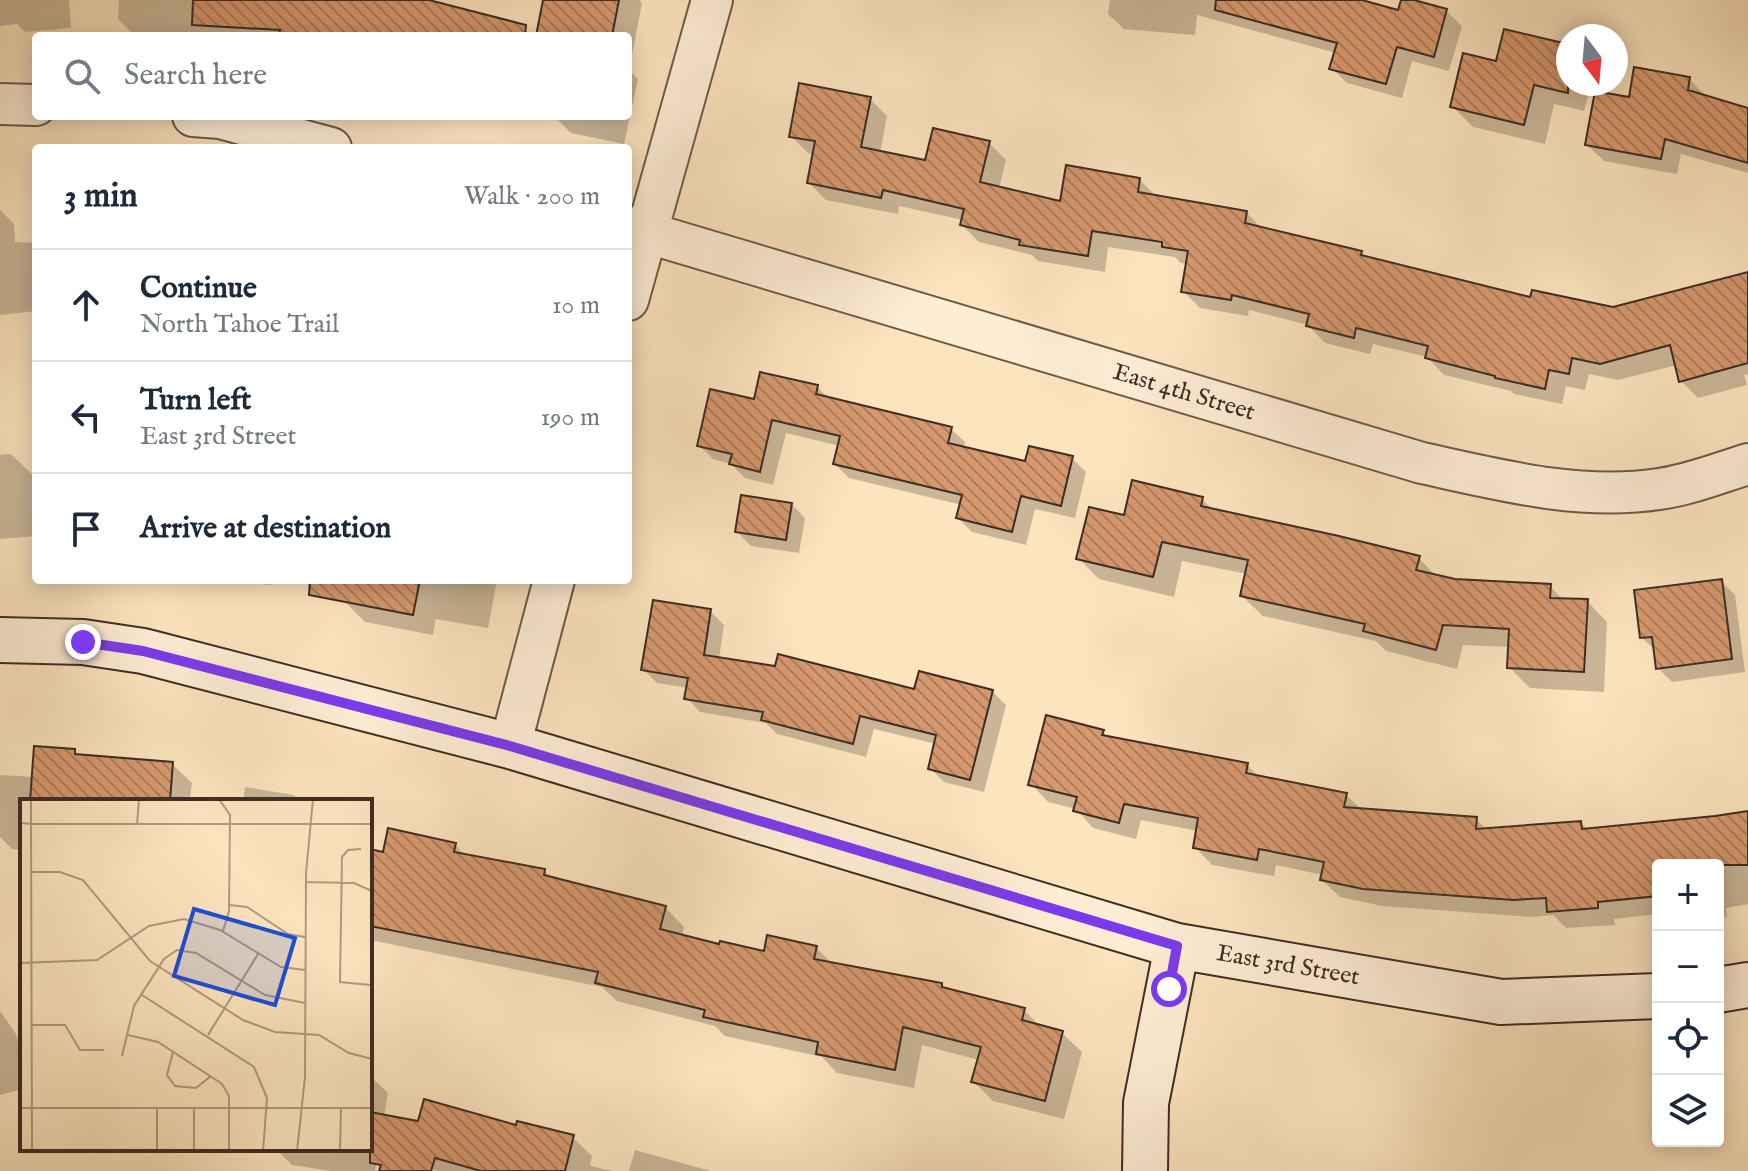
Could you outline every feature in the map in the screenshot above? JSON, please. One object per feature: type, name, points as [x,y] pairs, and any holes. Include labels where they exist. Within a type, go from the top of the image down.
[{"type":"street","points":[[632,269],[637,230],[712,0]]},
{"type":"street","points":[[0,104],[32,105]]},
{"type":"street","points":[[227,120],[316,144]]},
{"type":"street","name":"East 4th Street","points":[[637,230],[1422,463],[1504,481],[1583,492],[1659,489],[1748,464]]},
{"type":"street","points":[[510,746],[553,584]]},
{"type":"street","name":"East 3rd Street","points":[[0,640],[83,642],[143,651],[510,746],[1177,946],[1501,1002],[1652,996]]},
{"type":"street","points":[[1145,1171],[1146,1103],[1177,946]]},
{"type":"street","points":[[1724,989],[1748,985]]},
{"type":"building","points":[[193,0],[429,0],[526,25],[525,32],[280,32],[192,25]]},
{"type":"building","points":[[543,0],[619,0],[613,32],[537,32]]},
{"type":"building","points":[[1216,0],[1362,0],[1398,10],[1401,0],[1414,0],[1447,9],[1434,57],[1397,47],[1386,84],[1329,69],[1337,43],[1215,10]]},
{"type":"building","points":[[1504,29],[1556,41],[1556,90],[1534,85],[1524,125],[1450,107],[1463,53],[1496,61]]},
{"type":"building","points":[[1634,67],[1690,77],[1688,90],[1748,108],[1748,163],[1665,139],[1661,159],[1585,145],[1594,96],[1629,97]]},
{"type":"building","points":[[799,83],[871,97],[861,147],[925,160],[933,128],[990,141],[980,182],[1060,201],[1066,165],[1140,178],[1138,192],[1247,211],[1245,223],[1530,297],[1532,290],[1613,307],[1748,272],[1748,363],[1679,382],[1670,345],[1600,364],[1572,358],[1569,374],[1549,370],[1545,389],[1425,358],[1428,346],[1356,328],[1354,338],[1306,326],[1309,314],[1232,295],[1231,300],[1181,292],[1188,251],[1162,247],[1162,242],[1092,231],[1088,256],[1019,245],[1020,240],[960,225],[964,209],[883,190],[881,198],[807,183],[815,141],[789,137]]},
{"type":"building","points":[[760,372],[818,385],[816,394],[952,427],[948,443],[1025,461],[1029,446],[1073,456],[1061,506],[1021,496],[1012,532],[956,518],[962,495],[833,464],[840,436],[772,420],[760,472],[729,464],[732,454],[697,446],[710,389],[754,399]]},
{"type":"building","points":[[1132,480],[1203,497],[1201,506],[1420,556],[1416,570],[1455,579],[1551,584],[1550,598],[1588,599],[1584,672],[1507,668],[1509,629],[1443,625],[1436,650],[1363,631],[1365,624],[1240,596],[1248,560],[1162,542],[1153,577],[1076,559],[1089,507],[1124,515]]},
{"type":"building","points":[[741,495],[792,503],[786,540],[735,532]]},
{"type":"building","points":[[1722,579],[1732,659],[1656,669],[1652,637],[1640,638],[1634,590]]},
{"type":"building","points":[[310,584],[419,584],[413,615],[309,595]]},
{"type":"building","points":[[653,600],[711,609],[704,655],[775,666],[778,654],[914,689],[919,671],[993,690],[970,780],[928,769],[936,735],[860,716],[853,744],[761,720],[763,712],[684,699],[688,678],[641,670]]},
{"type":"building","points":[[1046,715],[1104,730],[1102,735],[1248,763],[1246,773],[1347,793],[1344,807],[1477,817],[1476,829],[1581,821],[1582,829],[1748,811],[1748,865],[1724,865],[1724,859],[1652,859],[1652,897],[1598,902],[1598,908],[1547,912],[1546,898],[1513,900],[1363,889],[1320,880],[1324,862],[1259,849],[1257,860],[1193,848],[1198,818],[1124,804],[1119,823],[1073,811],[1077,797],[1028,785]]},
{"type":"building","points":[[34,746],[75,749],[75,754],[173,762],[170,799],[30,799]]},
{"type":"building","points":[[388,828],[456,843],[454,852],[545,869],[544,875],[666,906],[660,929],[719,944],[720,941],[764,951],[767,935],[817,946],[814,959],[942,983],[942,987],[1025,1008],[1022,1020],[1063,1031],[1045,1101],[971,1082],[981,1047],[903,1027],[895,1070],[816,1054],[818,1042],[703,1017],[705,1010],[595,983],[598,972],[372,926],[372,849],[383,852]]},
{"type":"building","points":[[424,1099],[516,1125],[517,1121],[574,1135],[565,1171],[481,1171],[435,1158],[431,1171],[379,1171],[381,1165],[370,1163],[372,1112],[418,1121]]},
{"type":"route","points":[[83,642],[143,651],[510,746],[1177,946],[1169,989]]}]
